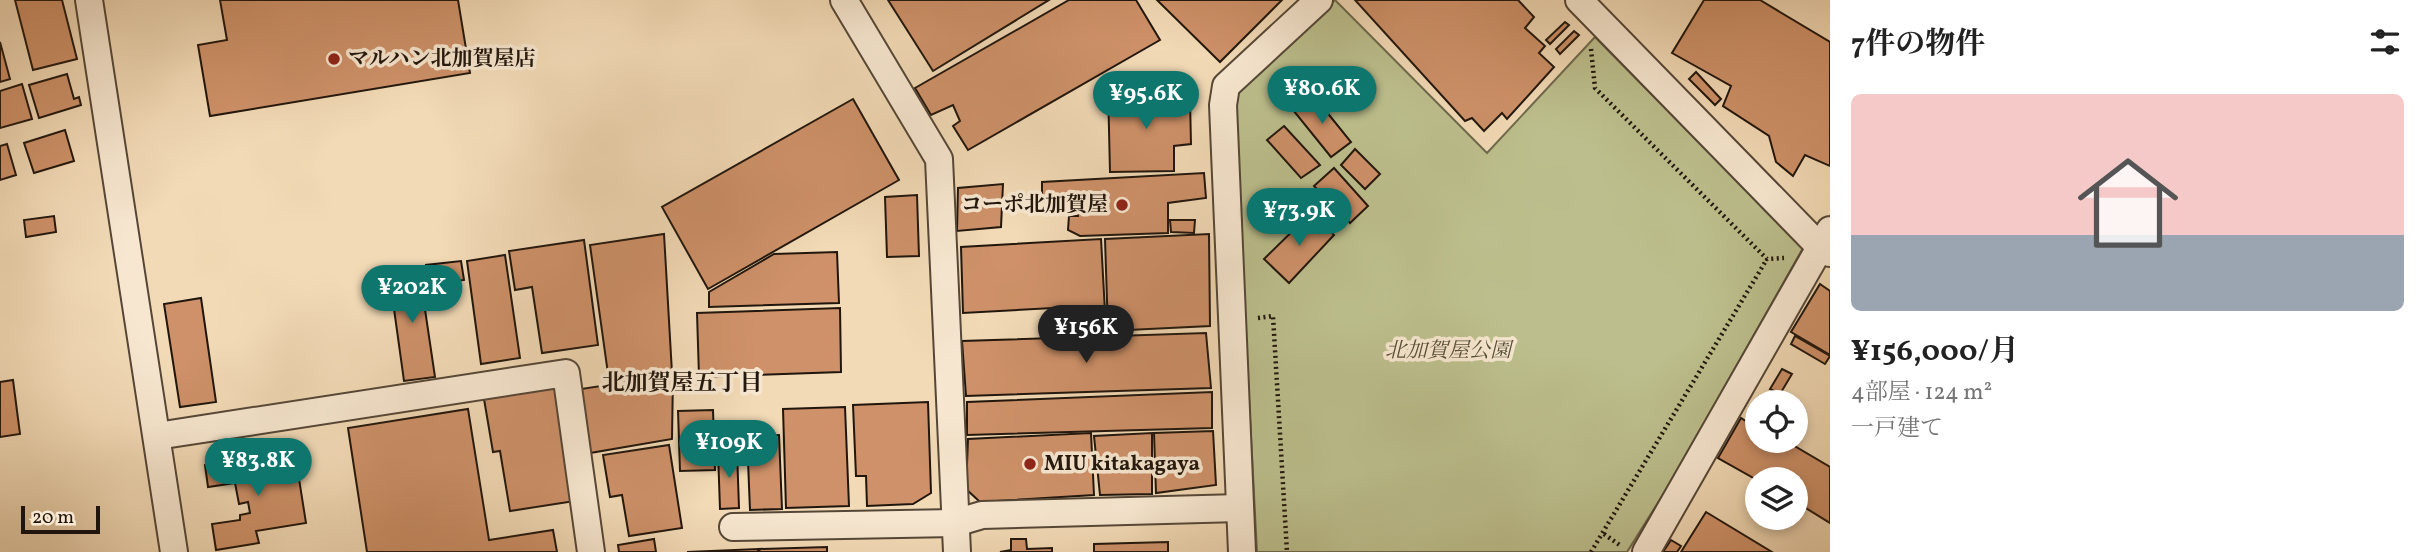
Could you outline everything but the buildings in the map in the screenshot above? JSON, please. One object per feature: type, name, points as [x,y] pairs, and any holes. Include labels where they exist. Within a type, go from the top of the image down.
[{"type":"street","points":[[89,0],[174,552]]},
{"type":"street","points":[[844,0],[939,159],[957,552]]},
{"type":"street","points":[[1242,552],[1223,105],[1226,86],[1319,0]]},
{"type":"street","points":[[1583,5],[1824,246],[1646,552]]},
{"type":"street","points":[[157,436],[566,373],[591,552]]},
{"type":"street","points":[[733,527],[955,523],[982,515],[1240,508]]},
{"type":"path","points":[[1583,5],[1595,88],[1767,259]]},
{"type":"path","points":[[1591,552],[1767,259],[1824,246]]},
{"type":"path","points":[[1232,321],[1273,316],[1287,552]]},
{"type":"path","points":[[1604,534],[1631,552]]},
{"type":"green space","name":"北加賀屋公園","points":[[1335,0],[1487,153],[1595,37],[1803,248],[1671,482],[1627,552],[1257,552],[1233,88]]},
{"type":"place","name":"マルハン北加賀屋店","points":[[334,59]]},
{"type":"place","name":"コーポ北加賀屋","points":[[1122,205]]},
{"type":"place","name":"MIU kitakagaya","points":[[1030,464]]},
{"type":"district","name":"北加賀屋五丁目","points":[[682,384]]}]
